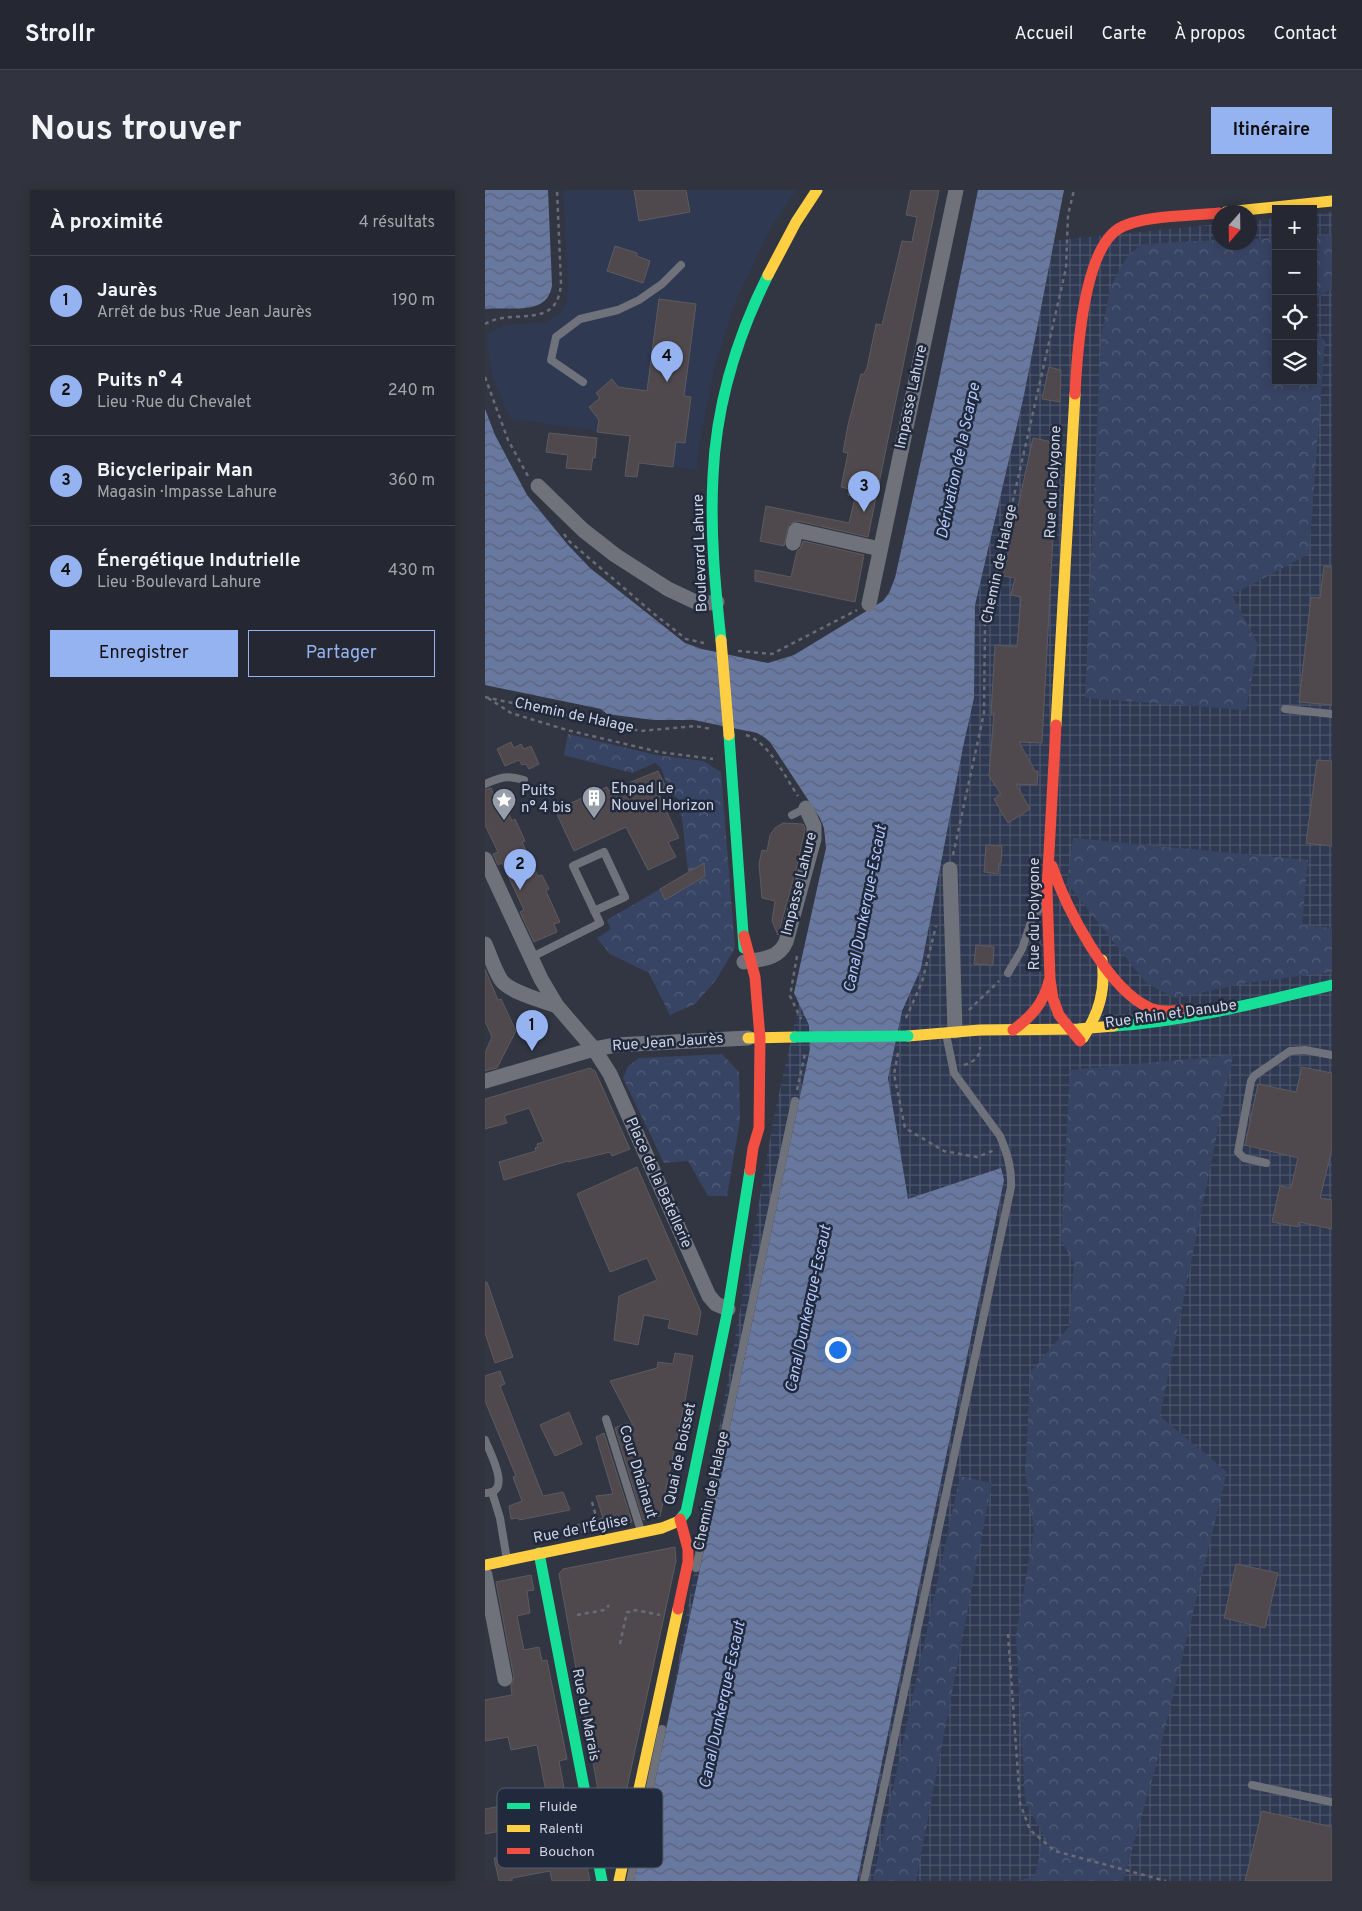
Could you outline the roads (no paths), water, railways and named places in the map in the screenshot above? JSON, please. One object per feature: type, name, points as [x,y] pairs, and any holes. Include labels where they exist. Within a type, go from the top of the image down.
[{"type":"main road","name":"Boulevard Lahure","points":[[751,1031],[731,760],[734,735],[721,640],[713,559],[713,475],[719,426],[743,332],[763,284],[786,239],[817,190]]},
{"type":"main road","points":[[1257,207],[1311,197],[1332,201]]},
{"type":"main road","name":"Rue du Polygone","points":[[1102,960],[1105,978],[1103,995],[1098,1011],[1080,1042],[1057,1011],[1049,978],[1047,880],[1075,386],[1081,325],[1090,280],[1101,250],[1105,242],[1118,229],[1149,221],[1212,214]]},
{"type":"main road","name":"Rue du Polygone","points":[[1050,849],[1055,876],[1065,901],[1102,960],[1126,990],[1142,1003],[1158,1011],[1172,1012],[1218,1004],[1254,1005]]},
{"type":"main road","name":"Boulevard Lahure","points":[[747,962],[755,977],[751,1031]]},
{"type":"main road","name":"Rue du Polygone","points":[[1016,1036],[1035,1012],[1043,998],[1049,978]]},
{"type":"main road","name":"Rue Rhin et Danube","points":[[949,1034],[981,1040],[1069,1029],[1179,1020],[1254,1005],[1332,985]]},
{"type":"main road","name":"Rue Jean Jaurès","points":[[751,1031],[795,1037]]},
{"type":"main road","name":"Quai de Boisset","points":[[639,1788],[689,1557],[680,1519],[687,1505],[728,1309],[753,1148],[759,1128],[760,1112],[751,1031]]},
{"type":"main road","name":"Rue Rhin et Danube","points":[[795,1037],[949,1034],[1016,1036]]},
{"type":"main road","name":"Rue Rhin et Danube","points":[[1062,1042],[1097,1041]]},
{"type":"main road","name":"Rue de l'Église","points":[[485,1565],[641,1533],[668,1526],[680,1519]]},
{"type":"main road","name":"Rue du Marais","points":[[539,1554],[585,1788]]},
{"type":"main road","name":"Rue du Marais","points":[[600,1868],[603,1881]]},
{"type":"main road","name":"Quai de Boisset","points":[[619,1881],[622,1868]]},
{"type":"street","name":"Impasse Lahure","points":[[869,604],[956,190]]},
{"type":"street","points":[[538,486],[583,530],[622,560],[668,589],[700,604],[717,602]]},
{"type":"street","points":[[793,543],[796,530],[880,549]]},
{"type":"street","name":"Impasse Lahure","points":[[747,962],[775,956],[786,942],[814,839],[814,826],[799,812]]},
{"type":"street","name":"Place de la Batellerie","points":[[485,859],[541,980],[557,1006],[594,1049],[614,1083],[709,1296],[715,1304],[728,1309]]},
{"type":"street","points":[[949,1034],[955,1015],[950,869]]},
{"type":"street","points":[[485,944],[502,981],[523,993],[557,1006]]},
{"type":"street","name":"Rue Jean Jaurès","points":[[485,1081],[594,1049],[639,1042],[751,1031]]},
{"type":"street","points":[[485,1575],[505,1679]]},
{"type":"lane","points":[[583,382],[551,360],[556,338],[580,319],[618,310],[639,300],[662,284],[681,264]]},
{"type":"lane","points":[[1285,709],[1332,714]]},
{"type":"lane","points":[[485,784],[501,777],[513,777],[524,780]]},
{"type":"lane","points":[[530,958],[600,923],[594,911],[573,866],[604,852],[625,897],[594,911]]},
{"type":"lane","points":[[1007,972],[1022,949],[1033,916],[1047,902]]},
{"type":"lane","points":[[864,1881],[1011,1187],[1011,1166],[1000,1136],[960,1084],[951,1066],[949,1034]]},
{"type":"lane","points":[[1266,1163],[1244,1158],[1238,1152],[1251,1081],[1254,1076],[1290,1051],[1305,1050],[1332,1055]]},
{"type":"lane","name":"Chemin de Halage","points":[[693,1580],[795,1101]]},
{"type":"lane","name":"Cour Dhainaut","points":[[606,1419],[641,1533]]},
{"type":"lane","points":[[485,1440],[499,1479],[499,1485],[489,1492],[500,1518],[507,1560]]},
{"type":"lane","points":[[650,1788],[665,1716]]},
{"type":"lane","points":[[1252,1785],[1332,1802]]},
{"type":"lane","points":[[630,1881],[633,1868]]},
{"type":"water","points":[[485,190],[548,190],[552,285],[549,295],[543,302],[535,306],[516,309],[485,309]]},
{"type":"water","points":[[978,190],[1064,190],[1024,395],[975,605],[974,698],[921,968],[902,1011],[888,1078],[908,1199],[1001,1168],[1004,1180],[857,1881],[634,1881],[637,1868],[663,1868],[663,1788],[654,1788],[810,1049],[809,1025],[794,993],[826,848],[824,828],[820,818],[770,742],[757,733],[694,720],[653,720],[607,714],[601,709],[485,685],[485,409],[495,435],[527,495],[568,545],[590,568],[685,643],[702,649],[768,663],[794,655],[883,601],[889,593],[895,578]]},
{"type":"place","name":"Énergétique Indutrielle","points":[[667,382]]},
{"type":"place","name":"Bicycleripair Man","points":[[864,512]]},
{"type":"place","name":"Ehpad Le Nouvel Horizon","points":[[594,819]]},
{"type":"place","name":"Puits n° 4 bis","points":[[504,821]]},
{"type":"place","name":"Puits n° 4","points":[[520,890]]},
{"type":"place","name":"Jaurès","points":[[532,1051]]},
{"type":"water label","name":"Dérivation de la Scarpe","points":[[959,461]]},
{"type":"water label","name":"Canal Dunkerque-Escaut","points":[[866,909]]},
{"type":"water label","name":"Canal Dunkerque-Escaut","points":[[809,1309]]},
{"type":"water label","name":"Canal Dunkerque-Escaut","points":[[723,1705]]}]
